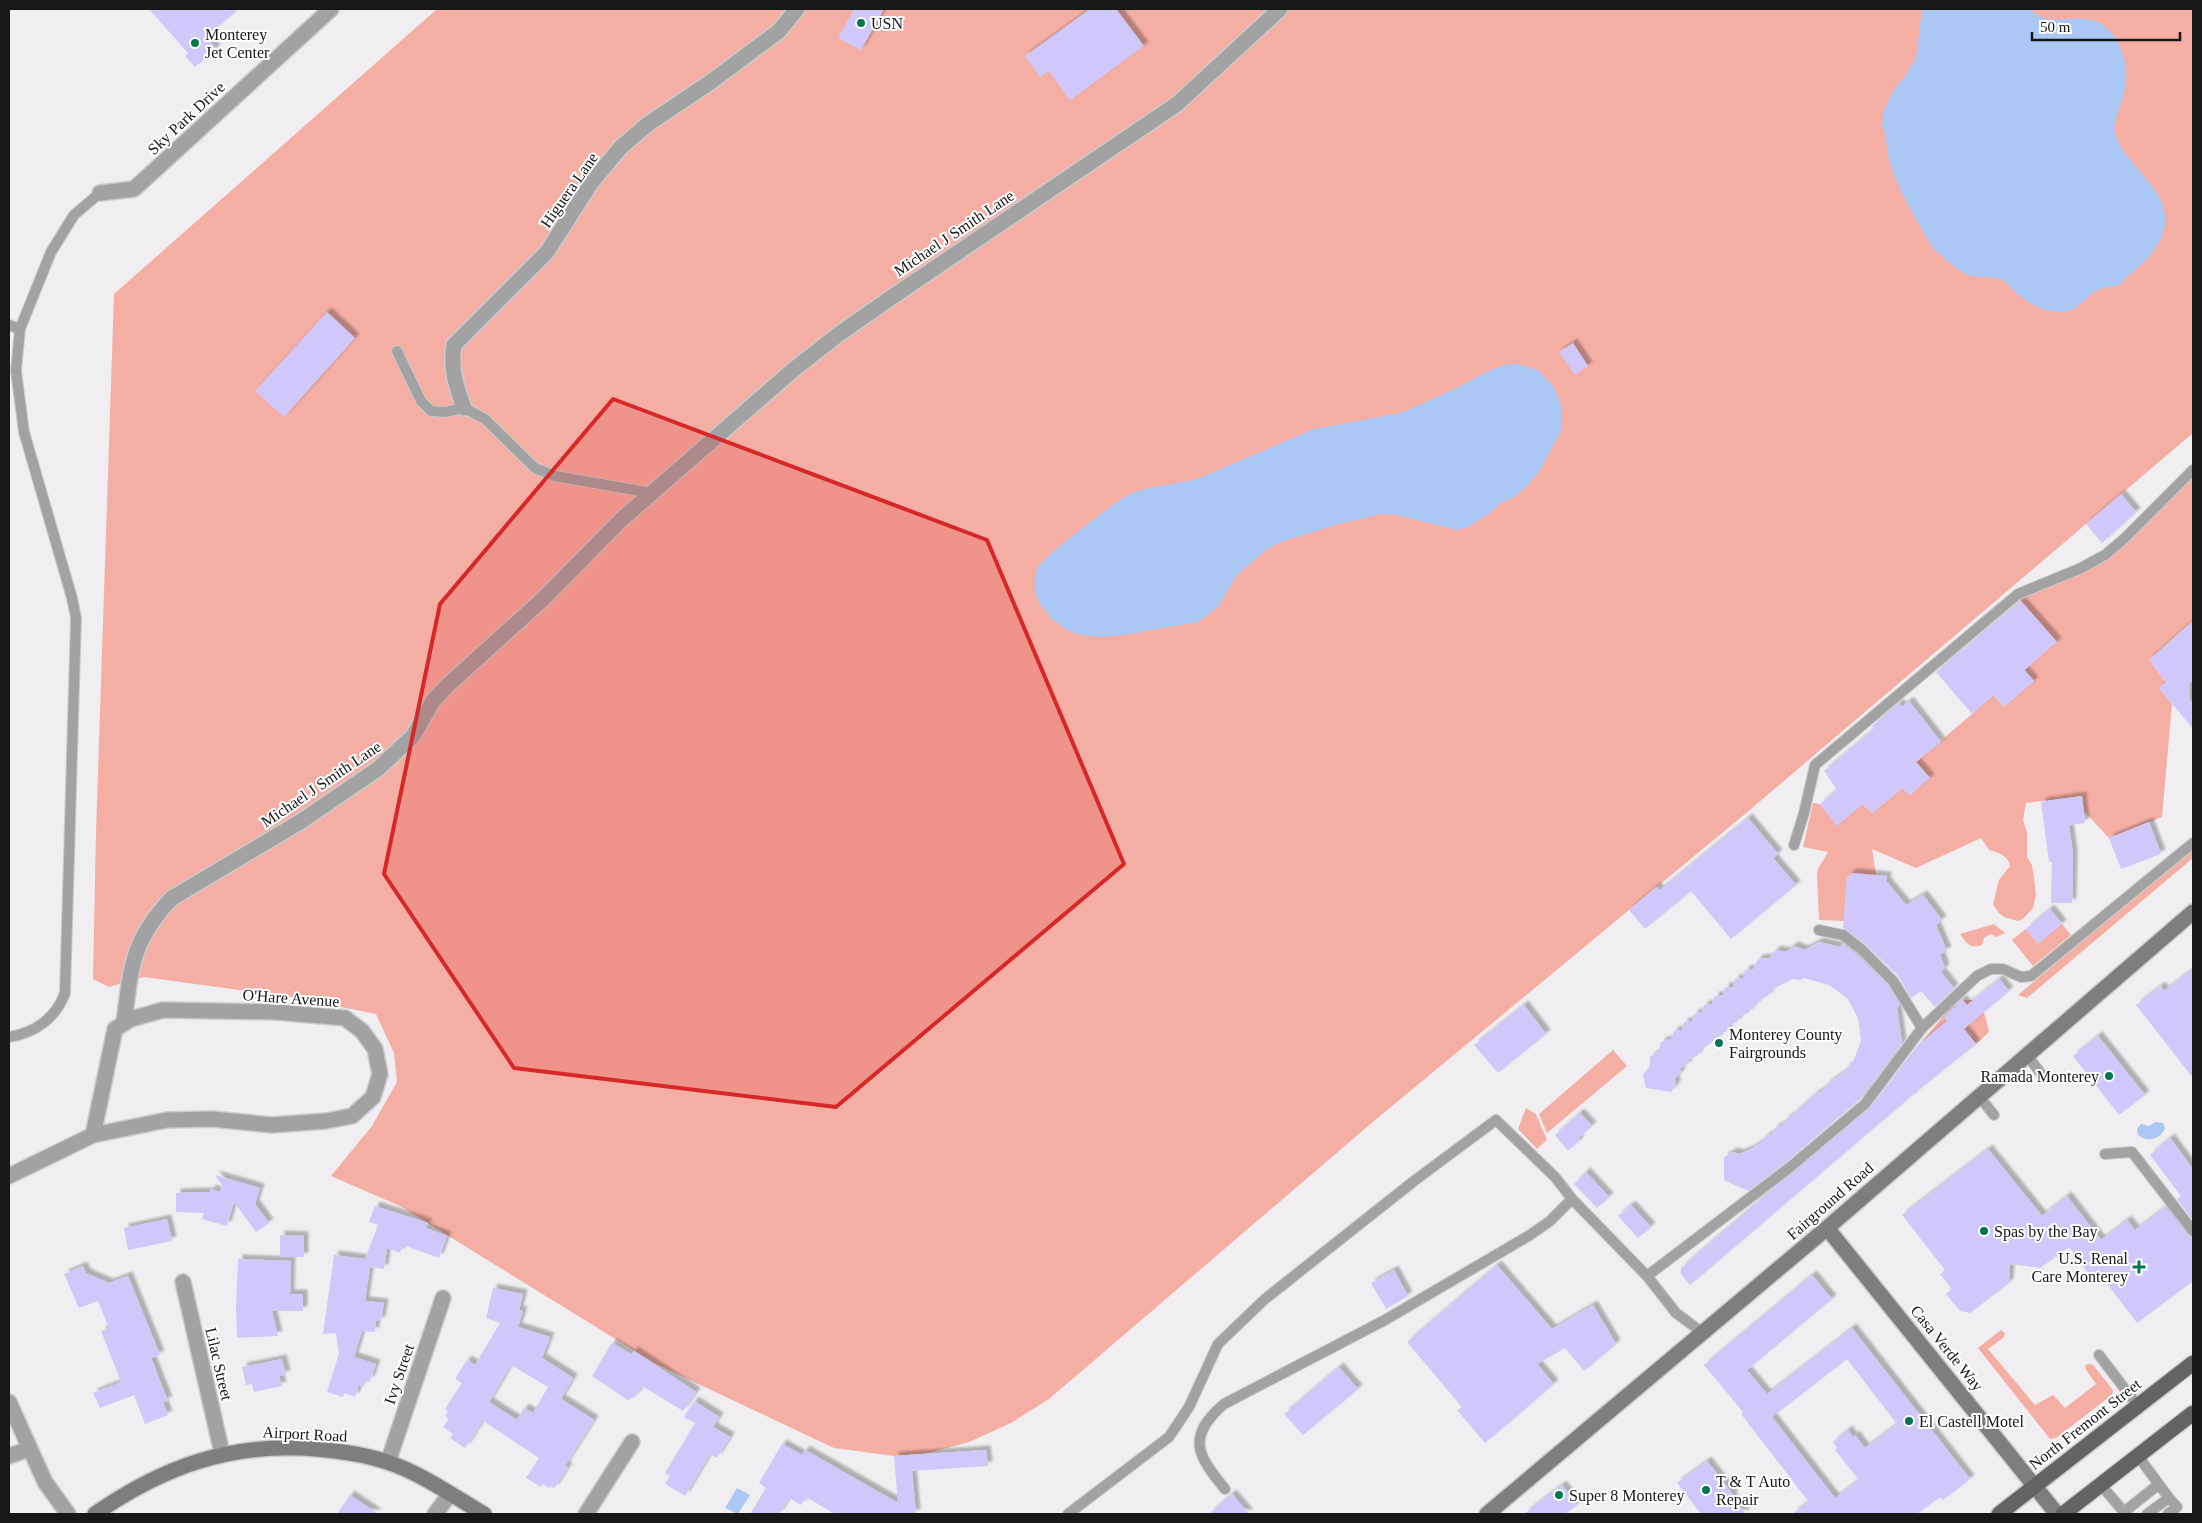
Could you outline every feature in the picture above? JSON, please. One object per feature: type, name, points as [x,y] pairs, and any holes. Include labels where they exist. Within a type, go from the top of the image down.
[{"type":"main road","name":"North Fremont Street","points":[[1999,1514],[2193,1363]]},
{"type":"main road","points":[[2063,1514],[2193,1413]]},
{"type":"street","name":"Sky Park Drive","points":[[100,193],[134,189],[330,9]]},
{"type":"street","name":"Higuera Lane","points":[[464,408],[452,373],[451,360],[454,345],[547,252],[591,183],[621,147],[648,124],[712,81],[779,31],[798,9]]},
{"type":"street","name":"Michael J Smith Lane","points":[[124,1024],[130,976],[136,950],[145,930],[180,892],[279,835],[340,796],[397,752],[413,736],[433,701],[448,685],[535,606],[622,519],[794,370],[839,334],[1176,104],[1280,9]]},
{"type":"street","name":"Fairground Road","points":[[1487,1514],[1827,1228],[2193,912]]},
{"type":"street","name":"O'Hare Avenue","points":[[9,1176],[93,1135],[167,1120],[212,1119],[272,1125],[326,1121],[352,1116],[373,1097],[380,1074],[375,1050],[362,1031],[345,1018],[276,1012],[163,1010],[131,1019],[124,1024]]},
{"type":"street","points":[[93,1135],[115,1029],[124,1024]]},
{"type":"street","name":"Casa Verde Way","points":[[1827,1228],[2036,1485],[2057,1514]]},
{"type":"street","name":"Lilac Street","points":[[182,1282],[222,1453]]},
{"type":"street","name":"Ivy Street","points":[[388,1462],[443,1298]]},
{"type":"street","points":[[9,1402],[45,1482],[68,1514]]},
{"type":"street","points":[[586,1514],[632,1442]]},
{"type":"street","name":"Airport Road","points":[[95,1514],[118,1499],[170,1471],[222,1453],[257,1448],[295,1447],[341,1451],[388,1462],[484,1514]]},
{"type":"street","points":[[9,1456],[29,1449]]},
{"type":"street","points":[[435,1514],[450,1494]]},
{"type":"lane","points":[[9,1037],[36,1029],[51,1017],[60,1006],[65,993],[76,618],[72,598],[24,432],[16,372],[20,329],[50,252],[74,215],[100,193]]},
{"type":"lane","points":[[9,325],[20,329]]},
{"type":"lane","points":[[397,351],[421,401],[431,411],[446,412],[464,408],[485,418],[535,468],[555,476],[652,492]]},
{"type":"lane","points":[[1794,845],[1815,766],[2018,594],[2079,569],[2105,555],[2125,538],[2193,470]]},
{"type":"lane","points":[[1647,1276],[1789,1168],[1865,1104],[1922,1028],[1978,976],[1991,969],[2003,969],[2021,977],[2031,976],[2193,843]]},
{"type":"lane","points":[[1819,930],[1842,935],[1861,949],[1893,981],[1922,1028]]},
{"type":"lane","points":[[2027,1055],[2042,1075]]},
{"type":"lane","points":[[1979,1096],[1994,1115]]},
{"type":"lane","points":[[1068,1514],[1169,1437],[1189,1407],[1218,1344],[1266,1299],[1400,1192],[1496,1120],[1555,1178],[1572,1199],[1647,1276],[1676,1313],[1703,1333]]},
{"type":"lane","points":[[2105,1154],[2132,1152],[2193,1230]]},
{"type":"lane","points":[[1225,1489],[1206,1466],[1201,1454],[1199,1440],[1203,1425],[1224,1404],[1385,1320],[1530,1235],[1550,1221],[1572,1199]]},
{"type":"lane","points":[[2099,1355],[2138,1406]]},
{"type":"lane","points":[[2138,1456],[2177,1507],[2168,1514]]},
{"type":"lane","points":[[2101,1485],[2125,1513],[2159,1484]]},
{"type":"lane","points":[[2147,1514],[2169,1498]]},
{"type":"highlighted area","points":[[613,399],[987,540],[1124,864],[836,1107],[514,1068],[384,874],[440,604]]},
{"type":"shaded area","points":[[437,9],[2193,9],[2193,433],[1745,814],[1374,1121],[1049,1399],[1011,1423],[969,1442],[929,1453],[894,1456],[834,1448],[656,1364],[400,1206],[331,1176],[372,1126],[397,1082],[394,1053],[376,1014],[291,997],[144,977],[109,987],[93,979],[96,832],[114,294]]},
{"type":"shaded area","points":[[2193,470],[2193,621],[2149,660],[2166,682],[2159,688],[2172,704],[2162,817],[2109,838],[2084,811],[2082,796],[2026,803],[2023,820],[2027,832],[2027,857],[2032,865],[2036,895],[2033,908],[2023,919],[2018,921],[2004,917],[1993,904],[1999,880],[2010,866],[2007,859],[2000,853],[1989,850],[1981,838],[1916,868],[1872,849],[1876,875],[1847,877],[1844,921],[1819,920],[1817,874],[1828,852],[1803,847],[1813,803],[1820,804],[1837,825],[1863,804],[1872,813],[1903,788],[1910,795],[1929,778],[1916,762],[1994,695],[2004,707],[2034,681],[2025,670],[2056,642],[2019,599],[2093,562]]},
{"type":"shaded area","points":[[2193,848],[2193,858],[2027,998],[2018,995]]},
{"type":"shaded area","points":[[1994,924],[2005,933],[1996,937],[1991,934],[1984,938],[1982,945],[1969,945],[1960,934]]},
{"type":"shaded area","points":[[2062,924],[2071,935],[2033,966],[2012,940],[2026,929],[2038,943]]},
{"type":"shaded area","points":[[1964,1000],[1974,1000],[1984,1012],[1989,1032],[1976,1044],[1953,1016],[1935,1031],[1910,1084],[1917,1092],[1915,1093],[1900,1074],[1900,1068],[1950,1008]]},
{"type":"shaded area","points":[[1613,1050],[1627,1066],[1547,1133],[1539,1114]]},
{"type":"shaded area","points":[[1526,1108],[1536,1114],[1547,1140],[1537,1149],[1518,1129]]},
{"type":"shaded area","points":[[2001,1330],[2005,1333],[2004,1337],[1988,1349],[2035,1405],[2053,1395],[2065,1408],[2096,1384],[2086,1370],[2085,1366],[2088,1364],[2093,1365],[2113,1390],[2112,1395],[2056,1438],[2050,1439],[1978,1348]]},
{"type":"water","points":[[1922,9],[2030,9],[2040,16],[2050,19],[2082,18],[2093,20],[2104,26],[2114,36],[2123,53],[2126,71],[2125,89],[2116,120],[2115,133],[2119,144],[2126,154],[2158,194],[2165,216],[2163,235],[2154,251],[2122,283],[2097,290],[2068,311],[2050,311],[2026,300],[2002,280],[1972,276],[1964,273],[1950,264],[1932,247],[1894,176],[1881,123],[1884,120],[1882,115],[1893,91],[1916,58]]},
{"type":"water","points":[[1517,364],[1538,370],[1554,387],[1562,407],[1561,431],[1539,472],[1525,488],[1468,527],[1457,530],[1396,515],[1381,514],[1339,524],[1284,541],[1267,549],[1237,575],[1218,607],[1198,622],[1188,624],[1115,636],[1081,635],[1062,627],[1039,603],[1035,582],[1036,572],[1043,561],[1081,529],[1130,494],[1197,479],[1314,429],[1401,413],[1491,370],[1505,365]]},
{"type":"water","points":[[2155,1122],[2163,1123],[2165,1128],[2160,1135],[2154,1139],[2146,1139],[2138,1135],[2137,1129],[2141,1124],[2149,1126]]},
{"type":"water","points":[[737,1488],[750,1495],[738,1514],[725,1508]]},
{"type":"building","name":"Monterey Jet Center","points":[[149,9],[238,9],[206,37],[216,49],[195,67],[185,56],[188,53]]},
{"type":"building","name":"USN","points":[[854,9],[884,9],[861,50],[838,38]]},
{"type":"building","points":[[1090,9],[1116,9],[1144,46],[1070,100],[1049,71],[1040,77],[1025,56]]},
{"type":"building","points":[[327,312],[355,338],[284,417],[255,391]]},
{"type":"building","points":[[1573,343],[1588,366],[1575,375],[1559,352]]},
{"type":"building","points":[[2121,494],[2136,512],[2102,543],[2086,524]]},
{"type":"building","points":[[2021,601],[2057,642],[2024,670],[2034,681],[2004,707],[1994,695],[1972,714],[1936,672]]},
{"type":"building","points":[[2193,621],[2193,680],[2189,684],[2190,700],[2193,704],[2193,729],[2159,688],[2166,682],[2149,660]]},
{"type":"building","points":[[1909,701],[1941,742],[1916,762],[1930,778],[1909,795],[1903,788],[1872,813],[1863,804],[1837,826],[1820,804],[1837,790],[1824,771],[1874,729],[1872,726],[1899,703],[1902,707]]},
{"type":"building","points":[[2082,796],[2085,823],[2069,825],[2073,854],[2072,903],[2051,903],[2052,862],[2049,862],[2041,802]]},
{"type":"building","points":[[1748,818],[1778,854],[1773,858],[1796,885],[1731,939],[1691,891],[1645,929],[1629,910],[1656,887],[1660,890]]},
{"type":"building","points":[[2149,822],[2161,854],[2121,869],[2109,838]]},
{"type":"building","points":[[1852,873],[1887,876],[1886,881],[1906,905],[1923,895],[1942,920],[1936,925],[1947,951],[1940,954],[1945,968],[1941,972],[1954,988],[1935,1007],[1921,991],[1911,998],[1898,976],[1865,944],[1843,928],[1847,877]]},
{"type":"building","points":[[2050,909],[2062,924],[2038,944],[2026,929]]},
{"type":"building","points":[[1819,942],[1841,947],[1842,943],[1888,985],[1900,1005],[1897,1008],[1902,1043],[1860,1099],[1785,1163],[1748,1191],[1724,1180],[1724,1157],[1733,1152],[1739,1154],[1761,1142],[1775,1128],[1782,1125],[1786,1119],[1852,1064],[1861,1041],[1858,1018],[1847,998],[1829,985],[1804,978],[1800,980],[1793,979],[1771,990],[1768,996],[1761,999],[1748,1013],[1740,1016],[1737,1022],[1730,1025],[1727,1031],[1721,1033],[1718,1038],[1700,1050],[1697,1056],[1689,1059],[1687,1065],[1681,1068],[1680,1074],[1675,1078],[1676,1085],[1671,1092],[1646,1088],[1643,1074],[1650,1067],[1650,1057],[1659,1051],[1661,1042],[1671,1039],[1674,1031],[1682,1030],[1684,1022],[1692,1021],[1694,1014],[1702,1012],[1704,1005],[1712,1004],[1715,996],[1723,995],[1725,987],[1733,987],[1735,979],[1743,978],[1745,970],[1753,969],[1758,959],[1769,958],[1776,950],[1786,952],[1794,946],[1804,950]]},
{"type":"building","points":[[2193,969],[2193,1078],[2136,1005],[2161,986],[2164,991]]},
{"type":"building","points":[[1999,979],[2009,991],[1964,1029],[1976,1044],[1916,1092],[1690,1285],[1681,1274],[1681,1268],[1869,1109],[1918,1045],[1947,1021],[1944,1017],[1962,999],[1967,1005]]},
{"type":"building","points":[[1524,1005],[1546,1034],[1498,1073],[1474,1045]]},
{"type":"building","name":"Ramada Monterey","points":[[2098,1036],[2145,1095],[2119,1115],[2073,1056]]},
{"type":"building","points":[[1580,1113],[1592,1126],[1578,1138],[1580,1140],[1568,1151],[1555,1135]]},
{"type":"building","points":[[2170,1138],[2193,1169],[2193,1220],[2177,1199],[2181,1196],[2150,1155]]},
{"type":"building","points":[[1988,1149],[2042,1216],[2067,1196],[2101,1240],[2127,1220],[2135,1230],[2166,1207],[2188,1235],[2193,1238],[2193,1281],[2137,1323],[2102,1277],[2095,1282],[2069,1247],[2040,1268],[2010,1264],[2009,1283],[1970,1313],[1960,1311],[1946,1294],[1952,1289],[1940,1274],[1945,1270],[1902,1215]]},
{"type":"building","points":[[1586,1172],[1609,1197],[1597,1208],[1574,1184]]},
{"type":"building","points":[[215,1175],[260,1188],[255,1204],[269,1223],[256,1232],[234,1202],[227,1226],[202,1219],[204,1213],[176,1212],[176,1193],[210,1192],[211,1189],[220,1192],[222,1185]]},
{"type":"building","points":[[1631,1205],[1651,1227],[1638,1238],[1618,1216]]},
{"type":"building","points":[[375,1206],[428,1223],[426,1228],[447,1236],[439,1258],[403,1245],[400,1253],[387,1248],[384,1269],[370,1267],[365,1301],[384,1303],[381,1321],[376,1321],[375,1332],[362,1331],[354,1357],[376,1364],[370,1381],[366,1380],[364,1386],[359,1385],[355,1397],[344,1393],[343,1397],[327,1392],[339,1354],[336,1333],[323,1334],[334,1255],[365,1259],[378,1225],[369,1222]]},
{"type":"building","points":[[167,1219],[172,1241],[128,1250],[124,1228]]},
{"type":"building","points":[[280,1235],[304,1236],[304,1257],[280,1257]]},
{"type":"building","points":[[238,1259],[291,1261],[290,1294],[303,1294],[303,1311],[272,1311],[278,1336],[237,1338]]},
{"type":"building","points":[[1497,1265],[1552,1329],[1593,1305],[1616,1344],[1584,1371],[1565,1348],[1537,1364],[1554,1384],[1485,1443],[1457,1410],[1462,1407],[1407,1342]]},
{"type":"building","points":[[83,1266],[86,1273],[109,1283],[128,1276],[160,1355],[151,1358],[168,1401],[163,1402],[168,1415],[145,1424],[134,1395],[100,1408],[93,1393],[121,1382],[101,1331],[109,1328],[98,1301],[79,1308],[64,1274]]},
{"type":"building","points":[[1394,1270],[1408,1296],[1386,1309],[1371,1283]]},
{"type":"building","points":[[1812,1275],[1832,1299],[1747,1370],[1767,1394],[1852,1328],[1970,1479],[1943,1500],[1940,1497],[1917,1514],[1792,1514],[1809,1502],[1741,1414],[1743,1412],[1704,1365]],"holes":[[[1847,1359],[1897,1424],[1865,1448],[1855,1435],[1853,1437],[1848,1430],[1833,1442],[1837,1448],[1835,1450],[1859,1480],[1835,1498],[1772,1417]]]},
{"type":"building","points":[[493,1288],[523,1294],[519,1310],[523,1311],[518,1327],[550,1337],[542,1358],[573,1378],[561,1399],[594,1420],[565,1466],[568,1467],[554,1489],[543,1484],[541,1487],[526,1478],[539,1458],[483,1421],[465,1448],[450,1438],[453,1434],[443,1427],[449,1419],[445,1416],[448,1411],[445,1409],[462,1383],[455,1379],[467,1360],[475,1365],[500,1323],[486,1318]],"holes":[[[511,1365],[548,1387],[533,1413],[524,1408],[517,1420],[489,1402]]]},
{"type":"building","points":[[612,1343],[631,1354],[634,1351],[696,1392],[683,1411],[642,1386],[634,1398],[632,1397],[629,1401],[592,1376]]},
{"type":"building","points":[[282,1359],[286,1375],[279,1376],[282,1386],[254,1392],[252,1384],[246,1385],[242,1367]]},
{"type":"building","points":[[1339,1367],[1358,1389],[1303,1435],[1284,1414]]},
{"type":"building","points":[[694,1401],[719,1417],[713,1427],[730,1437],[717,1458],[710,1454],[685,1496],[665,1484],[670,1476],[665,1473],[695,1423],[684,1417]]},
{"type":"building","points":[[782,1444],[802,1455],[805,1450],[898,1503],[894,1456],[986,1450],[988,1466],[912,1471],[916,1514],[835,1514],[806,1497],[801,1505],[789,1498],[779,1514],[750,1514],[766,1488],[759,1483]]},
{"type":"building","name":"T & T Auto Repair","points":[[1707,1461],[1746,1514],[1701,1514],[1677,1483]]},
{"type":"building","name":"Super 8 Monterey","points":[[1562,1485],[1577,1505],[1565,1514],[1524,1514]]},
{"type":"building","points":[[1232,1494],[1249,1514],[1209,1514]]},
{"type":"building","points":[[350,1495],[378,1514],[337,1514]]},
{"type":"place","name":"USN","points":[[861,23]]},
{"type":"place","name":"Monterey Jet Center","points":[[195,43]]},
{"type":"place","name":"Monterey County Fairgrounds","points":[[1719,1043]]},
{"type":"place","name":"Ramada Monterey","points":[[2109,1076]]},
{"type":"place","name":"Spas by the Bay","points":[[1984,1231]]},
{"type":"place","name":"U.S. Renal Care Monterey","points":[[2139,1267]]},
{"type":"place","name":"El Castell Motel","points":[[1909,1421]]},
{"type":"place","name":"T & T Auto Repair","points":[[1706,1490]]},
{"type":"place","name":"Super 8 Monterey","points":[[1559,1495]]}]
